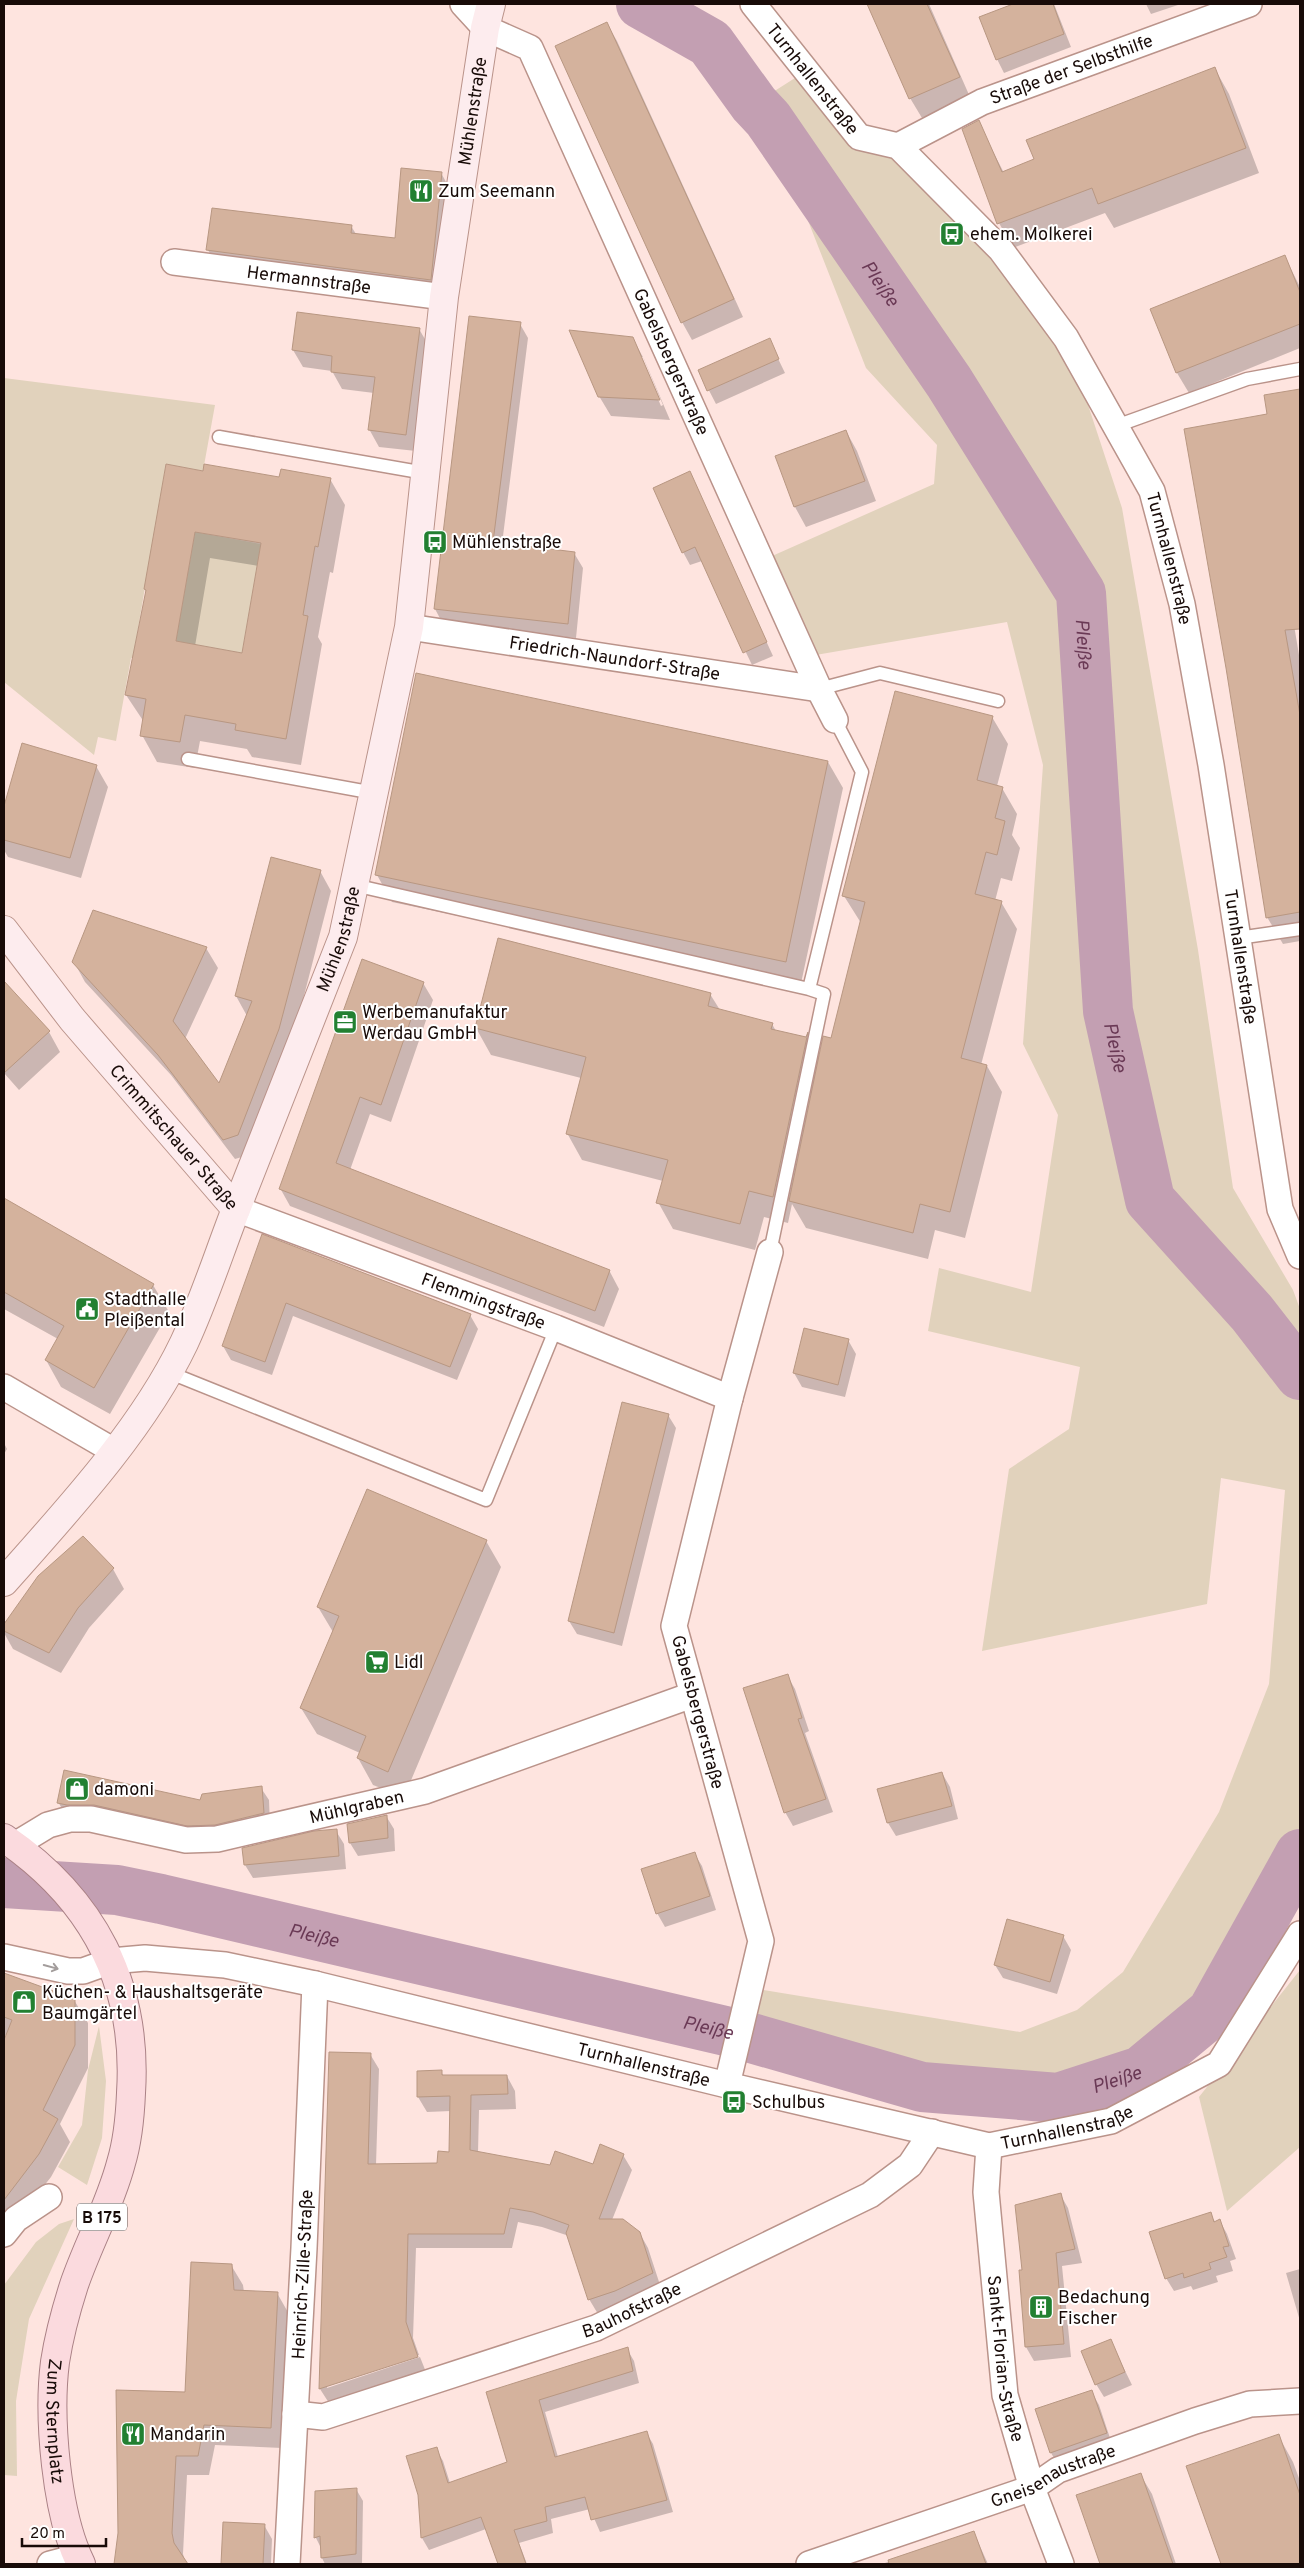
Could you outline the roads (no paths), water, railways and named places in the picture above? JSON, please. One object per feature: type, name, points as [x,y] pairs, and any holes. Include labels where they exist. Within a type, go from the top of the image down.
[{"type":"main road","name":"B 175","points":[[15,1846],[68,1892],[97,1933],[111,1961]]},
{"type":"main road","name":"Zum Sternplatz","points":[[79,2560],[62,2501],[55,2436],[53,2394],[56,2362],[64,2321],[87,2250],[106,2207],[121,2164],[129,2125],[132,2078],[131,2035],[123,1996],[111,1961]]},
{"type":"street","points":[[462,4],[488,16]]},
{"type":"street","name":"Turnhallenstraße","points":[[753,4],[859,137],[898,146],[1001,250],[1066,338],[1152,491],[1182,604],[1211,765],[1280,1209],[1300,1256]]},
{"type":"street","name":"Straße der Selbsthilfe","points":[[898,146],[982,102],[1249,4]]},
{"type":"street","name":"Mühlenstraße","points":[[236,1209],[343,937],[374,793],[409,626],[444,297],[488,16]]},
{"type":"street","name":"Gabelsbergerstraße","points":[[488,16],[530,48],[819,689],[835,720]]},
{"type":"street","name":"Hermannstraße","points":[[174,262],[444,297]]},
{"type":"street","name":"Friedrich-Naundorf-Straße","points":[[409,626],[819,689]]},
{"type":"street","name":"Crimmitschauer Straße","points":[[4,930],[72,1019],[236,1209],[184,1343],[168,1372],[114,1451],[60,1518],[4,1582]]},
{"type":"street","name":"Flemmingstraße","points":[[236,1209],[556,1328],[730,1398]]},
{"type":"street","name":"Gabelsbergerstraße","points":[[727,2085],[761,1942],[674,1626],[730,1398],[770,1252]]},
{"type":"street","points":[[4,1387],[114,1451]]},
{"type":"street","name":"Mühlgraben","points":[[15,1846],[48,1825],[70,1818],[91,1820],[186,1840],[217,1839],[425,1791],[692,1695]]},
{"type":"street","name":"Turnhallenstraße","points":[[4,1957],[68,1971],[83,1971],[111,1961],[145,1958],[225,1965],[316,1984],[727,2085],[989,2146],[1110,2121],[1219,2064],[1300,1934]]},
{"type":"street","name":"Heinrich-Zille-Straße","points":[[287,2564],[316,1984]]},
{"type":"street","name":"Bauhofstraße","points":[[294,2414],[323,2417],[596,2328],[870,2195],[910,2165],[932,2132]]},
{"type":"street","name":"Sankt-Florian-Straße","points":[[989,2146],[986,2192],[1005,2394],[1032,2488],[1061,2564]]},
{"type":"street","points":[[4,2234],[16,2219],[49,2197]]},
{"type":"street","name":"Gneisenaustraße","points":[[808,2564],[1032,2488],[1058,2470],[1195,2421],[1250,2404],[1300,2401]]},
{"type":"street","points":[[50,2564],[79,2560]]},
{"type":"lane","points":[[1116,426],[1247,379],[1300,369]]},
{"type":"lane","points":[[220,437],[425,473]]},
{"type":"lane","points":[[819,689],[880,673],[998,701]]},
{"type":"lane","points":[[810,989],[862,772],[835,720]]},
{"type":"lane","points":[[188,759],[374,793]]},
{"type":"lane","points":[[354,885],[810,989],[824,994],[770,1252]]},
{"type":"lane","points":[[1238,938],[1300,929]]},
{"type":"lane","points":[[168,1372],[486,1500],[556,1328]]},
{"type":"waterway","name":"Pleiße","points":[[641,4],[710,43],[754,104],[768,119],[949,382],[1081,593],[1108,1011],[1150,1200],[1252,1313],[1300,1375]]},
{"type":"waterway","name":"Pleiße","points":[[4,1883],[117,1890],[161,1899],[734,2033],[922,2087],[1058,2098],[1141,2071],[1212,2012],[1300,1854]]},
{"type":"place","name":"Zum Seemann","points":[[421,191]]},
{"type":"place","name":"ehem. Molkerei","points":[[952,234]]},
{"type":"place","name":"Mühlenstraße","points":[[435,542]]},
{"type":"place","name":"Werbemanufaktur Werdau GmbH","points":[[345,1022]]},
{"type":"place","name":"Stadthalle Pleißental","points":[[87,1309]]},
{"type":"place","name":"Lidl","points":[[377,1662]]},
{"type":"place","name":"damoni","points":[[77,1789]]},
{"type":"place","name":"Küchen- & Haushaltsgeräte Baumgärtel","points":[[24,2002]]},
{"type":"place","name":"Schulbus","points":[[734,2102]]},
{"type":"place","name":"Bedachung Fischer","points":[[1041,2307]]},
{"type":"place","name":"Mandarin","points":[[133,2434]]}]
